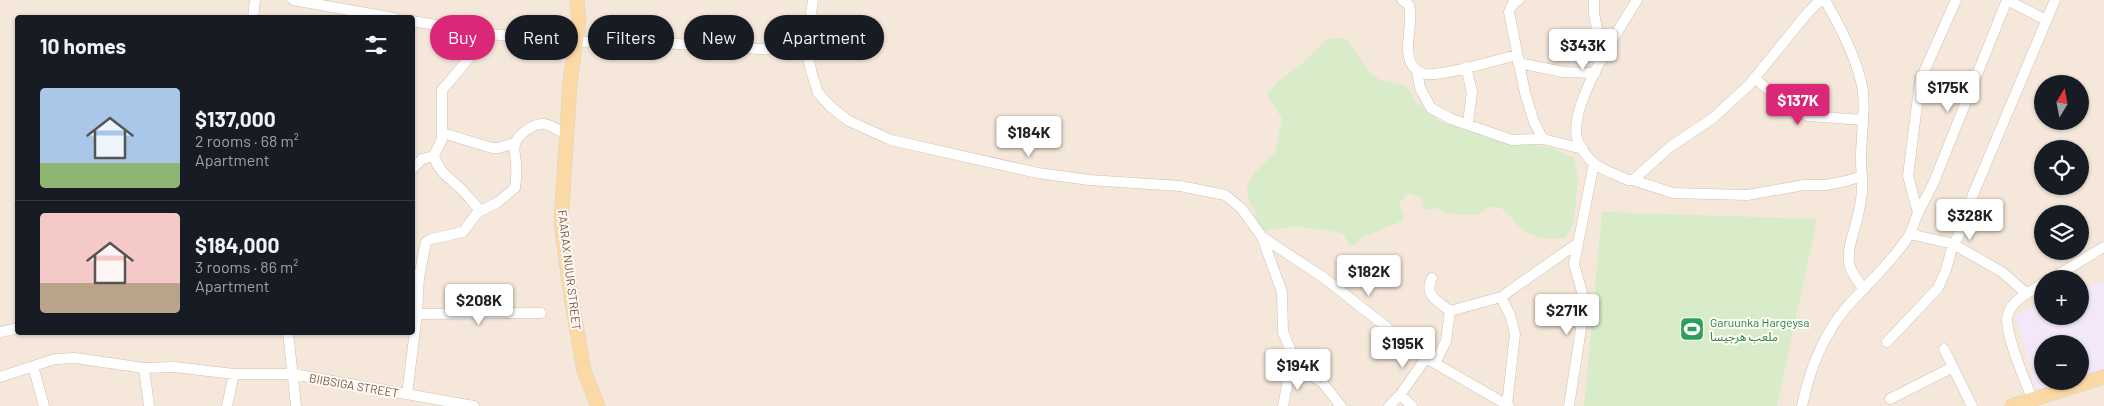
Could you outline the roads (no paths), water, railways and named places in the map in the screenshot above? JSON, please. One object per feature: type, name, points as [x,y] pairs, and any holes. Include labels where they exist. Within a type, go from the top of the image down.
[{"type":"main road","name":"FAARAX NUUR STREET","points":[[577,0],[578,15]]},
{"type":"main road","name":"FAARAX NUUR STREET","points":[[573,60],[566,135],[561,223],[584,371],[598,406]]},
{"type":"main road","points":[[2012,406],[2104,377]]},
{"type":"street","points":[[253,15],[255,0]]},
{"type":"street","points":[[293,0],[377,15]]},
{"type":"street","points":[[811,15],[813,0]]},
{"type":"street","points":[[1402,0],[1409,5],[1412,15],[1408,47],[1411,63],[1417,71],[1420,88],[1431,108],[1451,119],[1512,140],[1543,138],[1583,149]]},
{"type":"street","points":[[1519,0],[1513,3],[1510,12],[1518,59],[1534,122],[1543,138]]},
{"type":"street","points":[[1594,0],[1594,13],[1602,58]]},
{"type":"street","points":[[1638,0],[1602,58],[1581,103],[1577,123],[1577,138],[1594,163],[1628,180],[1673,193],[1747,195],[1804,185],[1839,182],[1862,176]]},
{"type":"street","points":[[1633,180],[1670,147],[1713,118],[1754,78],[1820,0]]},
{"type":"street","points":[[1825,0],[1839,24],[1863,91],[1862,186],[1859,214],[1848,261],[1852,272],[1864,289]]},
{"type":"street","points":[[1918,213],[1908,176],[1920,81],[1956,0]]},
{"type":"street","points":[[1802,406],[1822,344],[1844,310],[1896,253],[1910,234],[1918,213],[1933,184],[2007,0],[2046,20]]},
{"type":"street","points":[[1886,342],[1938,288],[1972,197],[2055,0]]},
{"type":"street","points":[[415,22],[430,24]]},
{"type":"street","points":[[578,42],[628,41],[764,50]]},
{"type":"street","points":[[1417,71],[1427,74],[1443,73],[1466,67],[1518,59],[1564,72],[1596,73]]},
{"type":"street","points":[[468,60],[442,90],[443,133],[442,140],[434,156],[436,166],[442,174],[463,190],[481,211]]},
{"type":"street","points":[[809,60],[818,93],[831,107],[849,121],[890,140],[1038,173],[1090,180],[1180,186],[1225,195],[1242,209],[1262,237],[1282,292],[1283,332],[1297,366],[1322,382],[1340,406]]},
{"type":"street","points":[[1466,67],[1472,92],[1468,124]]},
{"type":"street","points":[[1754,78],[1792,109],[1808,116],[1863,120]]},
{"type":"street","points":[[415,330],[417,314],[416,274],[426,242],[431,239],[463,232],[471,219],[498,202],[515,188],[517,166],[514,153],[515,143],[521,135],[539,123],[549,124],[566,135]]},
{"type":"street","points":[[443,133],[492,148],[515,143]]},
{"type":"street","points":[[415,166],[422,159],[434,156]]},
{"type":"street","points":[[1569,406],[1582,322],[1582,292],[1574,264],[1594,163]]},
{"type":"street","points":[[1910,234],[1953,244],[2002,272],[2027,294]]},
{"type":"street","points":[[1262,237],[1324,278],[1431,360],[1508,405],[1515,334],[1510,314],[1501,297]]},
{"type":"street","points":[[1450,311],[1501,297],[1578,243]]},
{"type":"street","points":[[2066,270],[2104,247]]},
{"type":"street","points":[[1432,278],[1428,289],[1429,294],[1450,311]]},
{"type":"street","points":[[2032,399],[2010,338],[2007,314],[2018,299],[2034,289]]},
{"type":"street","points":[[1389,406],[1446,341],[1450,311]]},
{"type":"street","points":[[417,314],[541,313]]},
{"type":"street","points":[[0,332],[15,329]]},
{"type":"street","points":[[288,335],[296,406]]},
{"type":"street","points":[[407,394],[414,335]]},
{"type":"street","points":[[1944,349],[1972,406]]},
{"type":"street","name":"BIIBSIGA STREET","points":[[0,378],[55,359],[75,358],[144,368],[174,367],[234,374],[293,374],[474,406]]},
{"type":"street","points":[[33,366],[44,406]]},
{"type":"street","points":[[1283,406],[1289,375],[1297,366]]},
{"type":"street","points":[[1890,399],[1953,367]]},
{"type":"street","points":[[144,368],[147,406]]},
{"type":"street","points":[[227,406],[234,374]]},
{"type":"street","points":[[1400,395],[1412,406]]},
{"type":"place","name":"Garuunka Hargeysa ملعب هرجيسا","points":[[1692,329]]}]
